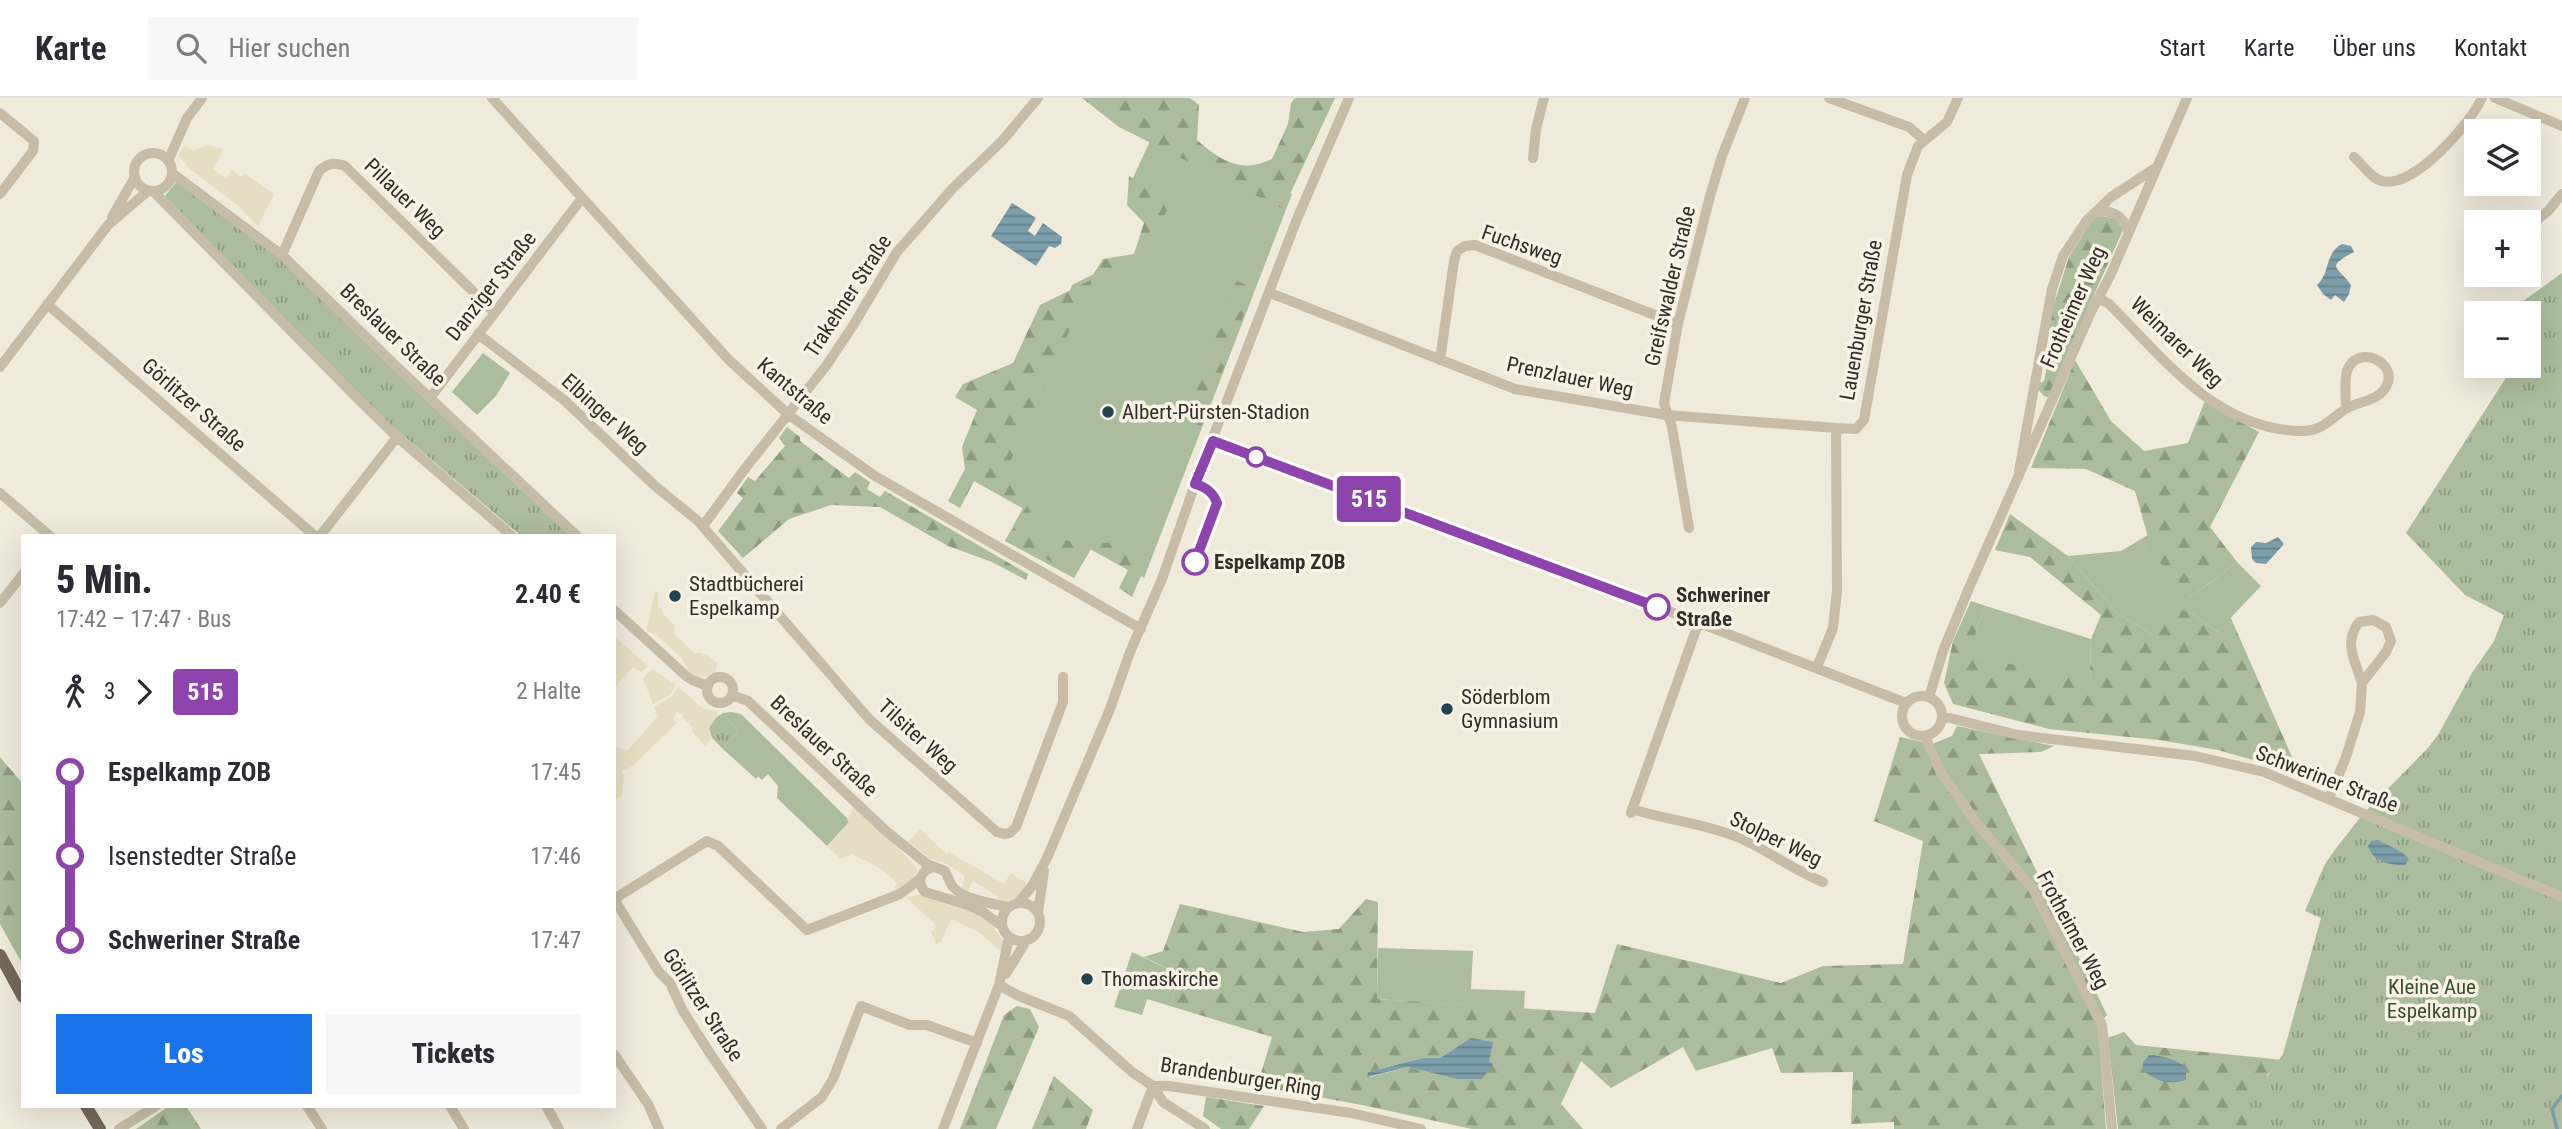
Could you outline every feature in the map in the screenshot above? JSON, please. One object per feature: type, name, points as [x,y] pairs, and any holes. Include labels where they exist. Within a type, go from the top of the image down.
[{"type":"main road","points":[[0,955],[21,993]]},
{"type":"main road","points":[[87,1108],[100,1129]]},
{"type":"street","points":[[168,161],[187,118],[202,98]]},
{"type":"street","name":"Kantstraße","points":[[492,98],[729,360],[789,415],[875,476],[1141,629]]},
{"type":"street","name":"Trakehner Straße","points":[[703,526],[789,415],[854,324],[897,252],[953,188],[1002,141],[1038,98]]},
{"type":"street","points":[[1002,926],[1002,918],[1032,886],[1047,858],[1110,709],[1297,219],[1349,98]]},
{"type":"street","points":[[1533,158],[1536,129],[1545,98]]},
{"type":"street","name":"Greifswalder Straße","points":[[1689,528],[1672,427],[1664,403],[1678,324],[1722,156],[1745,98]]},
{"type":"street","points":[[1829,98],[1909,127],[1924,141]]},
{"type":"street","name":"Lauenburger Straße","points":[[1817,667],[1833,628],[1837,591],[1836,428],[1856,429],[1864,420],[1913,154],[1947,122],[1958,98]]},
{"type":"street","name":"Frotheimer Weg","points":[[1928,697],[1969,588],[2187,98]]},
{"type":"street","points":[[2354,157],[2376,178],[2383,181],[2405,178],[2427,163],[2456,134],[2482,98]]},
{"type":"street","points":[[2495,98],[2562,126]]},
{"type":"street","points":[[0,113],[34,141],[33,151],[0,194]]},
{"type":"street","points":[[108,225],[150,191],[167,186],[172,173],[168,161],[157,153],[144,156],[136,165],[137,183],[150,191],[397,437],[510,534]]},
{"type":"street","name":"Pillauer Weg","points":[[282,255],[319,171],[327,164],[336,163],[345,166],[494,312]]},
{"type":"street","name":"Frotheimer Weg","points":[[2018,477],[2052,289],[2063,256],[2077,232],[2111,197],[2155,168]]},
{"type":"street","name":"Breslauer Straße","points":[[172,173],[282,255],[575,534]]},
{"type":"street","points":[[0,367],[108,225],[135,177]]},
{"type":"street","points":[[2541,217],[2562,194]]},
{"type":"street","name":"Danziger Straße","points":[[430,398],[582,198]]},
{"type":"street","name":"Frotheimer Weg","points":[[2094,214],[2118,214],[2128,231]]},
{"type":"street","name":"Fuchsweg","points":[[1440,360],[1454,261],[1457,251],[1465,246],[1475,245],[1678,324]]},
{"type":"street","name":"Prenzlauer Weg","points":[[1270,293],[1515,389],[1666,415],[1836,428]]},
{"type":"street","name":"Weimarer Weg","points":[[2099,299],[2109,304],[2200,395],[2249,423],[2277,430],[2306,431],[2328,424],[2346,408],[2376,396],[2385,388],[2388,379],[2386,368],[2380,361],[2369,357],[2353,362],[2347,371],[2346,408]]},
{"type":"street","name":"Görlitzer Straße","points":[[47,304],[316,534]]},
{"type":"street","name":"Elbinger Weg","points":[[478,334],[564,400],[654,485],[703,526]]},
{"type":"street","name":"Frotheimer Weg","points":[[2032,392],[2045,401],[2054,398]]},
{"type":"street","points":[[320,534],[397,437]]},
{"type":"street","points":[[1213,441],[1546,564],[1817,667],[1906,704]]},
{"type":"street","points":[[0,493],[48,534]]},
{"type":"street","name":"Tilsiter Weg","points":[[703,526],[869,719],[997,832],[1010,833],[1016,827],[1063,702],[1063,677]]},
{"type":"street","points":[[0,603],[21,577]]},
{"type":"street","name":"Breslauer Straße","points":[[616,612],[692,680],[708,686]]},
{"type":"street","points":[[2329,798],[2360,712],[2362,683],[2351,648],[2350,634],[2360,622],[2373,620],[2386,627],[2391,641],[2386,652],[2362,683]]},
{"type":"street","name":"Stolper Weg","points":[[1698,624],[1631,811],[1735,836],[1771,853],[1796,871],[1823,882]]},
{"type":"street","name":"Breslauer Straße","points":[[724,678],[731,683],[732,695],[726,701],[718,703],[708,694],[708,686],[713,679],[724,678]]},
{"type":"street","name":"Breslauer Straße","points":[[732,695],[748,701],[886,831],[934,866]]},
{"type":"street","points":[[1916,696],[1928,697],[1938,705],[1942,716],[1934,732],[1925,736],[1915,735],[1907,729],[1902,720],[1902,711],[1916,696]]},
{"type":"street","name":"Schweriner Straße","points":[[1942,716],[2018,735],[2195,755],[2264,772],[2562,897]]},
{"type":"street","name":"Frotheimer Weg","points":[[1925,736],[1948,783],[1976,822],[2033,889],[2102,1026],[2112,1129]]},
{"type":"street","name":"Breslauer Straße","points":[[886,831],[898,847],[916,863],[921,877]]},
{"type":"street","points":[[616,898],[706,841],[718,846],[807,930],[900,894],[925,892],[983,912],[1002,926],[1009,937],[1026,941]]},
{"type":"street","points":[[999,985],[1026,941],[1039,929],[1039,893],[1047,858]]},
{"type":"street","points":[[900,894],[928,868],[934,866],[945,871],[952,887],[963,894],[986,903],[1030,905],[1038,912]]},
{"type":"street","points":[[921,877],[925,892]]},
{"type":"street","points":[[940,895],[950,881]]},
{"type":"street","name":"Görlitzer Straße","points":[[616,902],[659,972],[670,983],[704,1044],[761,1129]]},
{"type":"street","points":[[943,1129],[999,985],[1009,937]]},
{"type":"street","name":"Brandenburger Ring","points":[[999,985],[1069,1016],[1132,1072],[1153,1086],[1169,1086],[1351,1113],[1421,1129]]},
{"type":"street","points":[[781,1129],[822,1097],[833,1079],[861,1006],[910,1025],[927,1024],[977,1043]]},
{"type":"street","points":[[616,1057],[648,1104],[659,1129]]},
{"type":"street","points":[[1137,1129],[1153,1086]]},
{"type":"street","points":[[1153,1086],[1163,1102],[1205,1129]]},
{"type":"street","points":[[119,1129],[153,1108]]},
{"type":"street","points":[[308,1108],[322,1129]]},
{"type":"street","points":[[451,1108],[464,1129]]},
{"type":"street","points":[[547,1108],[559,1129]]},
{"type":"green space","points":[[1082,98],[1190,98],[1199,105],[1197,140],[1223,159],[1251,165],[1272,159],[1288,124],[1291,103],[1295,98],[1335,98],[1283,209],[1119,127]]},
{"type":"green space","name":"Albert-Pürsten-Stadion","points":[[1151,139],[1221,173],[1292,194],[1144,578],[1091,549],[1074,578],[1005,541],[1024,506],[991,478],[1072,285],[1112,265],[1133,261],[1153,232],[1132,180]]},
{"type":"green space","points":[[1129,176],[1174,197],[1133,274],[1107,278],[1095,275],[1005,473],[1045,534],[1083,545],[1127,541],[1149,557],[1132,597],[1119,588],[1128,570],[1090,549],[1075,574],[1008,539],[1024,509],[974,481],[960,508],[948,501],[965,469],[962,447],[977,410],[955,397],[963,384],[1013,363],[1040,305],[1089,281],[1103,259],[1134,254],[1144,223],[1127,205]]},
{"type":"green space","points":[[177,181],[276,254],[571,534],[519,534],[372,409],[165,196]]},
{"type":"green space","points":[[2095,216],[2118,218],[2123,230],[2048,397],[2044,396],[2037,388],[2038,377],[2041,383],[2044,381],[2053,338],[2046,330],[2051,303],[2055,301],[2069,257]]},
{"type":"green space","name":"Kleine Aue Espelkamp","points":[[2562,273],[2562,1129],[2247,1129],[2250,1101],[2283,1054],[2321,918],[2305,911],[2325,864],[2363,814],[2438,735],[2472,673],[2494,641],[2504,615],[2465,595],[2406,533],[2506,378],[2541,378],[2541,301],[2524,301]]},
{"type":"green space","points":[[1234,280],[1254,288],[1201,427],[1184,420],[1208,360],[1207,323],[1210,310],[1223,314]]},
{"type":"green space","points":[[483,353],[510,373],[496,396],[477,415],[452,392]]},
{"type":"green space","points":[[2075,360],[2111,421],[2144,451],[2188,443],[2205,401],[2259,432],[2210,527],[2237,562],[2191,597],[2153,555],[2135,491],[2086,469],[2031,468]]},
{"type":"green space","points":[[787,427],[800,437],[800,441],[849,478],[855,472],[870,482],[867,489],[880,497],[885,491],[1028,574],[1026,580],[992,562],[948,546],[880,507],[831,505],[789,519],[743,558],[718,531],[743,498],[737,493],[748,477],[755,481],[785,446],[779,438]]},
{"type":"green space","points":[[2010,514],[2068,556],[2117,613],[2152,634],[2160,604],[2190,612],[2217,632],[2230,616],[2299,773],[2218,750],[2159,740],[2049,729],[1953,704],[1944,683],[1953,641],[1971,601],[1986,606],[1977,626],[1972,655],[2090,682],[2091,639],[2101,615],[2030,557],[1995,550]]},
{"type":"green space","points":[[2148,535],[2154,555],[2191,597],[2237,562],[2261,586],[2217,632],[2190,612],[2152,634],[2117,613],[2068,556],[2121,551]]},
{"type":"green space","points":[[1986,606],[2091,639],[2090,683],[1971,655],[1977,626]]},
{"type":"green space","points":[[723,713],[741,714],[848,819],[849,822],[827,846],[777,798],[778,786],[768,774],[762,780],[758,776],[756,779],[723,749],[738,731]]},
{"type":"green space","points":[[723,713],[738,731],[723,749],[712,738],[709,728],[714,719]]},
{"type":"green space","points":[[1957,726],[2054,746],[2041,752],[1979,754],[2107,1015],[2098,1025],[2106,1129],[1894,1129],[1894,1122],[1851,1124],[1853,1072],[1781,1073],[1772,1048],[1696,1071],[1683,1047],[1611,1088],[1581,1061],[1561,1104],[1583,1129],[1472,1129],[1257,1086],[1272,1037],[1170,1006],[1179,974],[1144,957],[1163,951],[1180,904],[1303,932],[1339,929],[1366,899],[1378,902],[1377,999],[1595,1013],[1617,944],[1781,983],[1823,966],[1903,964],[1923,841],[1874,821],[1900,737],[1932,744],[1952,736]],"holes":[[[1457,1047],[1492,1064],[1482,1079],[1456,1079],[1408,1067],[1370,1077],[1368,1072],[1423,1058],[1440,1058]]]},
{"type":"green space","points":[[0,757],[21,782],[21,961],[0,924]]},
{"type":"green space","points":[[1378,948],[1473,951],[1471,989],[1525,991],[1524,1009],[1377,999]]},
{"type":"green space","points":[[1132,952],[1179,974],[1170,1006],[1147,999],[1142,1015],[1114,1007]]},
{"type":"green space","points":[[1017,1006],[1030,1009],[1039,1027],[996,1129],[960,1129],[1004,1015]]},
{"type":"green space","points":[[2124,1032],[2136,1045],[2283,1060],[2267,1075],[2257,1129],[2118,1129],[2108,1038]]},
{"type":"green space","points":[[1054,1076],[1093,1110],[1086,1129],[1032,1129]]},
{"type":"green space","points":[[1206,1097],[1264,1106],[1249,1129],[1221,1129],[1203,1116]]},
{"type":"green space","points":[[166,1108],[187,1108],[201,1129],[136,1129]]},
{"type":"shaded area","points":[[185,145],[193,151],[207,145],[224,149],[213,169],[226,179],[232,170],[242,177],[244,173],[274,194],[258,226],[236,204],[190,169],[178,155]]},
{"type":"shaded area","points":[[655,591],[658,592],[658,608],[662,608],[663,614],[675,626],[674,634],[694,653],[702,653],[704,656],[706,654],[718,664],[715,672],[698,677],[688,670],[682,658],[656,635],[646,631]]},
{"type":"shaded area","points":[[616,638],[648,666],[641,672],[633,667],[616,686]]},
{"type":"shaded area","points":[[652,669],[676,685],[670,695],[653,704],[643,678]]},
{"type":"shaded area","points":[[678,687],[703,708],[716,711],[718,715],[709,728],[712,738],[705,746],[691,730],[693,728],[683,718],[683,714],[676,712],[673,719],[677,723],[633,766],[622,771],[622,795],[616,800],[616,747],[627,751],[657,717],[654,707],[672,696]]},
{"type":"shaded area","points":[[854,807],[913,863],[917,870],[916,877],[896,890],[897,883],[880,868],[852,854],[841,859],[827,846],[849,822],[847,820]]},
{"type":"shaded area","points":[[920,829],[946,854],[949,852],[1004,884],[1011,873],[1027,883],[1025,889],[1019,897],[997,901],[998,896],[973,881],[968,891],[961,888],[965,876],[943,862],[931,859],[909,842]]},
{"type":"shaded area","points":[[919,895],[930,899],[944,899],[979,914],[994,924],[1004,942],[1001,952],[980,933],[951,919],[941,942],[936,944],[931,932],[937,926],[906,897]]},
{"type":"water","points":[[1012,203],[1036,218],[1028,231],[1035,236],[1043,223],[1062,237],[1061,244],[1055,248],[1049,246],[1036,266],[991,236]]},
{"type":"water","points":[[2342,244],[2351,246],[2354,252],[2336,264],[2351,285],[2344,302],[2335,295],[2331,300],[2317,285],[2332,253]]},
{"type":"water","points":[[2278,537],[2284,544],[2266,564],[2256,563],[2252,559],[2251,547],[2256,542],[2266,543]]},
{"type":"water","points":[[2378,840],[2402,852],[2409,859],[2405,865],[2394,865],[2378,859],[2368,846],[2371,841]]},
{"type":"water","points":[[1471,1038],[1493,1042],[1489,1062],[1493,1064],[1482,1079],[1456,1079],[1408,1067],[1367,1077],[1368,1072],[1423,1058],[1440,1058]]},
{"type":"water","points":[[2149,1055],[2169,1058],[2182,1064],[2186,1067],[2186,1080],[2168,1082],[2148,1074],[2143,1070],[2143,1062]]},
{"type":"waterway","points":[[2557,1129],[2552,1109],[2562,1096]]},
{"type":"bus line","name":"515","points":[[1195,562],[1217,503],[1214,495],[1205,487],[1195,484],[1213,441],[1657,607]]},
{"type":"place","name":"Albert-Pürsten-Stadion","points":[[1108,412]]},
{"type":"place","name":"Espelkamp ZOB","points":[[1195,562]]},
{"type":"place","name":"Stadtbücherei Espelkamp","points":[[675,596]]},
{"type":"place","name":"Schweriner Straße","points":[[1657,607]]},
{"type":"place","name":"Söderblom Gymnasium","points":[[1447,709]]},
{"type":"place","name":"Thomaskirche","points":[[1087,979]]}]
